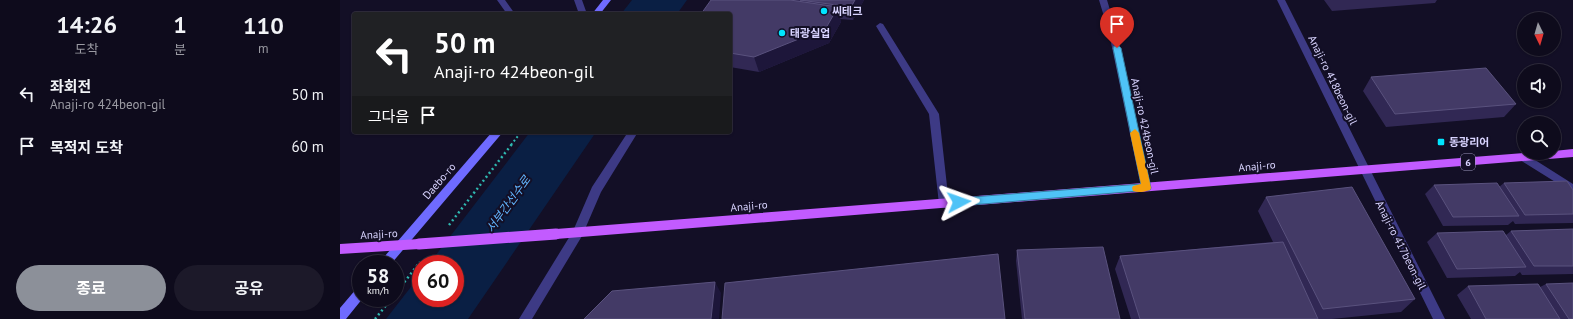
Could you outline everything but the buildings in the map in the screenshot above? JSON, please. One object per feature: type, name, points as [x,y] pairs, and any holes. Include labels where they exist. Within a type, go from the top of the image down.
[{"type":"main road","name":"Anaji-ro","points":[[1561,154],[1573,153]]},
{"type":"main road","name":"Anaji-ro","points":[[340,249],[578,233],[1517,158]]},
{"type":"street","points":[[501,0],[510,12]]},
{"type":"street","points":[[578,0],[582,12]]},
{"type":"street","points":[[598,12],[607,0]]},
{"type":"street","name":"Anaji-ro 424beon-gil","points":[[1103,0],[1113,33],[1146,188]]},
{"type":"street","name":"Anaji-ro 418beon-gil","points":[[1280,0],[1364,170]]},
{"type":"street","points":[[880,26],[934,114],[944,204]]},
{"type":"street","name":"Daebo-ro","points":[[392,255],[496,134]]},
{"type":"street","points":[[525,319],[578,233],[596,190],[632,134]]},
{"type":"street","points":[[1529,160],[1573,189]]},
{"type":"street","name":"Anaji-ro 417beon-gil","points":[[1364,170],[1439,319]]},
{"type":"street","points":[[340,317],[352,303]]},
{"type":"path","points":[[448,225],[519,134]]},
{"type":"path","points":[[404,282],[412,272]]},
{"type":"path","points":[[375,319],[385,307]]},
{"type":"water","points":[[632,0],[687,0],[678,12],[623,12]]},
{"type":"water","name":"서부간선수로","points":[[528,134],[595,134],[468,319],[386,319],[395,307],[404,307],[404,296],[412,286],[412,307],[464,307],[464,255],[436,255]]},
{"type":"slow traffic","points":[[1135,133],[1146,188],[1136,188]]},
{"type":"place","name":"씨테크","points":[[824,11]]},
{"type":"place","name":"태광실업","points":[[782,33]]},
{"type":"place","name":"동광리어","points":[[1441,142]]},
{"type":"route","points":[[959,202],[1146,188],[1117,48]]}]
